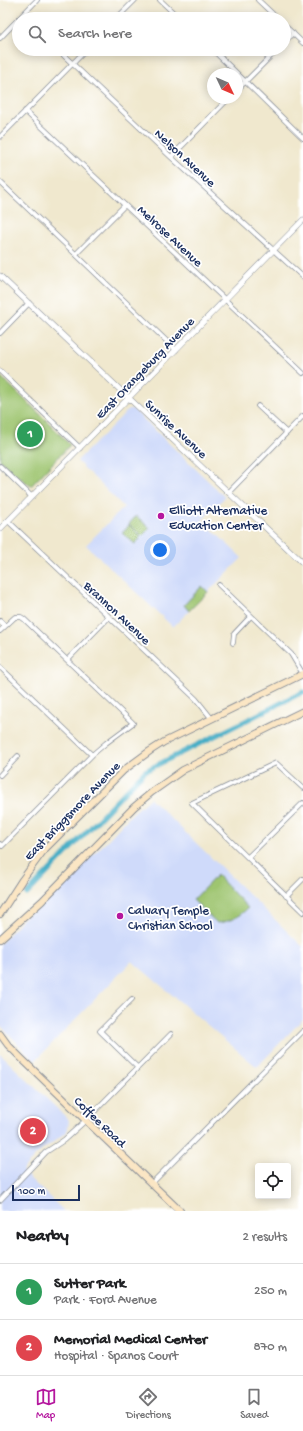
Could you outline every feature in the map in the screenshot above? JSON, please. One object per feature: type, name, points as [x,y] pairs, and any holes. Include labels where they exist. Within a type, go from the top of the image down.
[{"type":"main road","name":"East Briggsmore Avenue","points":[[0,914],[44,850],[128,766],[150,751],[303,674]]},
{"type":"main road","points":[[0,939],[42,901],[134,807],[152,792],[184,770],[303,712]]},
{"type":"main road","name":"Coffee Road","points":[[0,1034],[8,1045],[85,1121],[180,1211]]},
{"type":"main road","name":"Coffee Road","points":[[0,1041],[8,1045]]},
{"type":"street","points":[[25,12],[37,0]]},
{"type":"street","points":[[123,12],[135,0]]},
{"type":"street","points":[[160,0],[173,12]]},
{"type":"street","points":[[258,0],[271,12]]},
{"type":"street","points":[[0,38],[12,25]]},
{"type":"street","points":[[293,34],[303,43]]},
{"type":"street","name":"Nelson Avenue","points":[[64,56],[171,157],[303,277]]},
{"type":"street","points":[[0,137],[80,56]]},
{"type":"street","points":[[219,56],[303,138]]},
{"type":"street","points":[[243,84],[271,56]]},
{"type":"street","points":[[171,157],[223,104]]},
{"type":"street","name":"Melrose Avenue","points":[[26,111],[303,373]]},
{"type":"street","points":[[0,182],[176,350]]},
{"type":"street","points":[[76,254],[125,205]]},
{"type":"street","name":"East Orangeburg Avenue","points":[[0,529],[303,220]]},
{"type":"street","name":"Sunrise Avenue","points":[[0,276],[303,563]]},
{"type":"street","points":[[0,333],[29,303]]},
{"type":"street","points":[[0,371],[80,448]]},
{"type":"street","points":[[258,406],[287,433]]},
{"type":"street","points":[[229,492],[303,416]]},
{"type":"street","points":[[0,466],[32,497]]},
{"type":"street","name":"Brannon Avenue","points":[[8,521],[196,699],[212,719]]},
{"type":"street","points":[[219,585],[294,657],[303,674]]},
{"type":"street","points":[[233,643],[234,634],[251,616]]},
{"type":"street","points":[[0,631],[12,619],[18,617],[24,619],[133,723],[92,755],[1,845]]},
{"type":"street","points":[[67,660],[109,617]]},
{"type":"street","points":[[0,621],[5,626]]},
{"type":"street","points":[[0,667],[92,755]]},
{"type":"street","points":[[0,775],[18,756]]},
{"type":"street","points":[[303,788],[276,763],[192,803],[303,912]]},
{"type":"street","points":[[248,858],[303,803]]},
{"type":"street","points":[[286,896],[303,879]]},
{"type":"street","points":[[132,999],[100,1031],[138,1067]]},
{"type":"street","points":[[151,1184],[303,1031]]},
{"type":"street","points":[[0,1200],[46,1152],[64,1140],[85,1121],[171,1034]]},
{"type":"shaded area","name":"Elliott Alternative Education Center","points":[[129,409],[133,409],[225,497],[202,520],[242,558],[173,627],[86,545],[124,507],[77,461]]},
{"type":"shaded area","points":[[150,798],[303,947],[303,1019],[257,1067],[132,961],[35,1061],[0,1025],[0,944],[22,920],[102,846],[132,814]]},
{"type":"shaded area","points":[[0,1054],[69,1120],[68,1129],[65,1133],[36,1155],[22,1171],[64,1211],[0,1211]]},
{"type":"green space","points":[[0,376],[70,445],[31,486],[16,475],[0,460]]},
{"type":"green space","points":[[136,516],[150,528],[142,536],[129,524]]},
{"type":"green space","points":[[129,525],[141,537],[135,544],[122,533]]},
{"type":"green space","points":[[202,586],[208,592],[189,611],[184,605]]},
{"type":"green space","points":[[217,875],[248,908],[241,914],[226,922],[217,923],[193,900]]},
{"type":"waterway","points":[[27,894],[145,771],[303,692]]},
{"type":"place","name":"Sutter Park","points":[[30,434]]},
{"type":"place","name":"Elliott Alternative Education Center","points":[[161,516]]},
{"type":"place","name":"Calvary Temple Christian School","points":[[120,916]]},
{"type":"place","name":"Memorial Medical Center","points":[[33,1131]]}]
